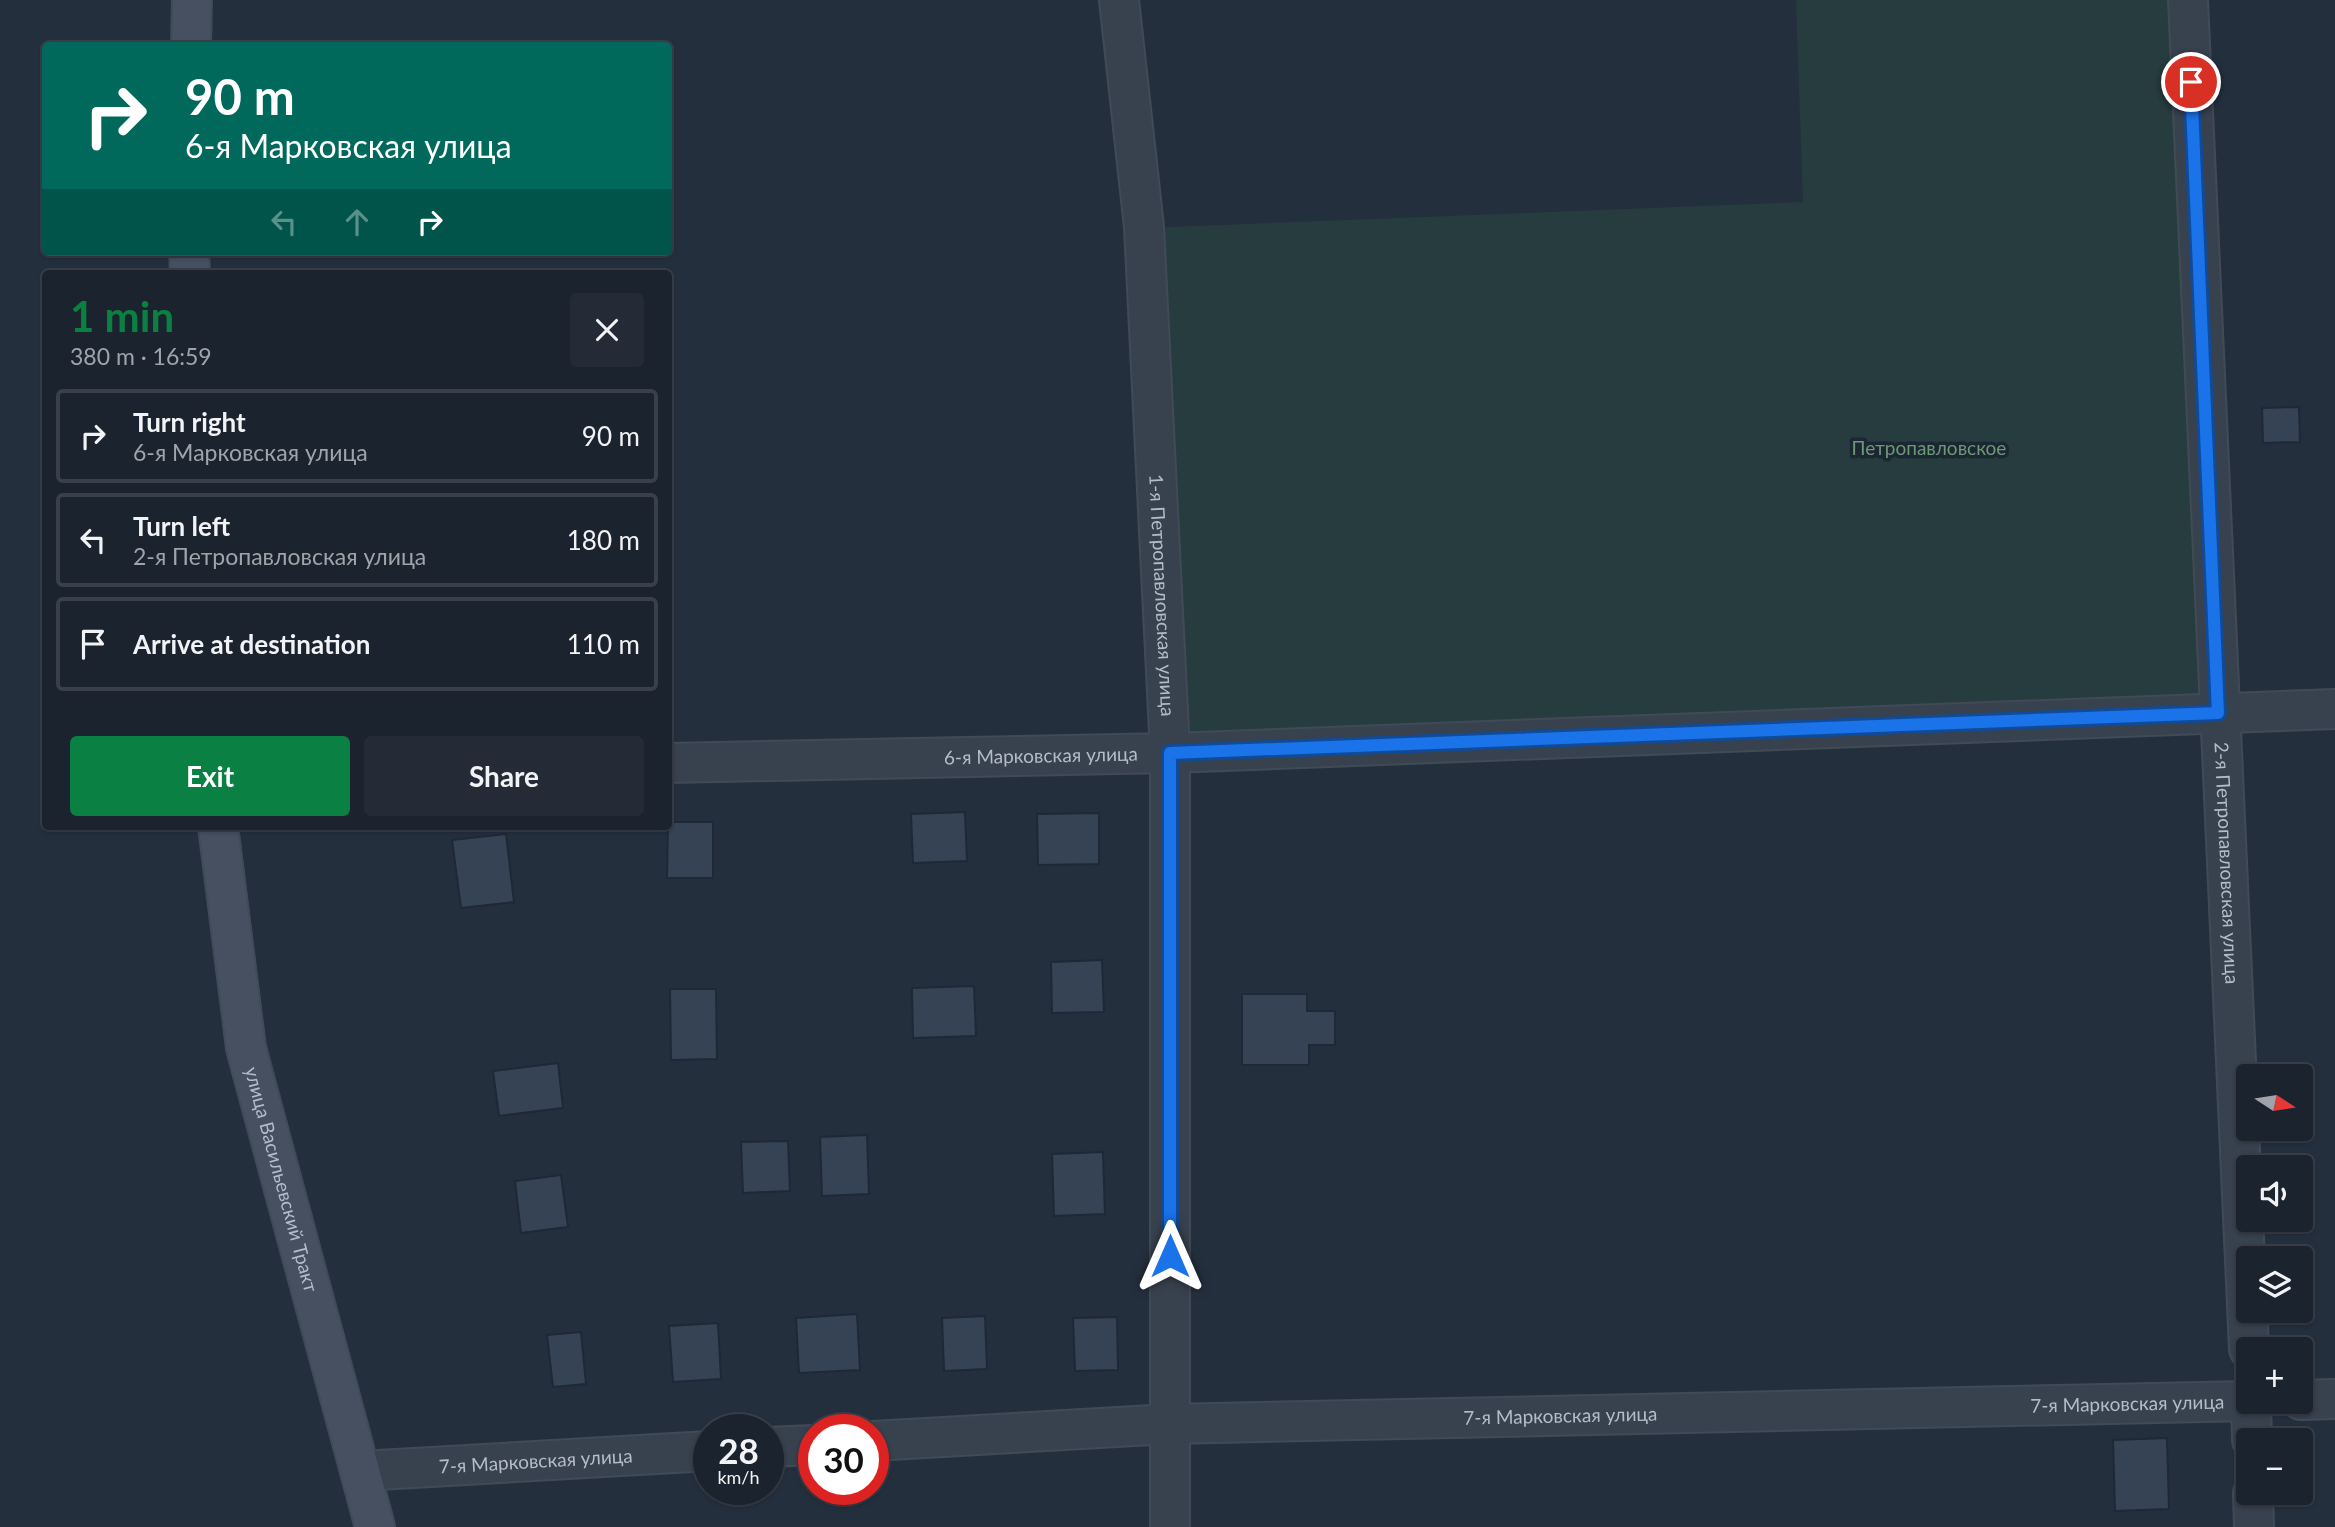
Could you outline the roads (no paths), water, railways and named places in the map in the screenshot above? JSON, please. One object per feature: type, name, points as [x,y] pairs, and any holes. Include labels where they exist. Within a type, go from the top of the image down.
[{"type":"main road","points":[[191,42],[192,0]]},
{"type":"main road","name":"улица Васильевский Тракт","points":[[219,830],[246,1048],[375,1527]]},
{"type":"street","name":"1-я Петропавловская улица","points":[[1119,0],[1144,228],[1170,753],[1170,1527]]},
{"type":"street","name":"2-я Петропавловская улица","points":[[2188,0],[2218,713],[2248,1337]]},
{"type":"street","name":"6-я Марковская улица","points":[[672,763],[1170,753],[2335,709]]},
{"type":"street","points":[[2313,1400],[2335,1399]]},
{"type":"street","name":"7-я Марковская улица","points":[[889,1440],[1170,1424],[2236,1401]]},
{"type":"street","name":"7-я Марковская улица","points":[[361,1471],[693,1452]]},
{"type":"street","points":[[2253,1505],[2254,1527]]},
{"type":"park label","name":"Петропавловское","points":[[1929,448]]}]
